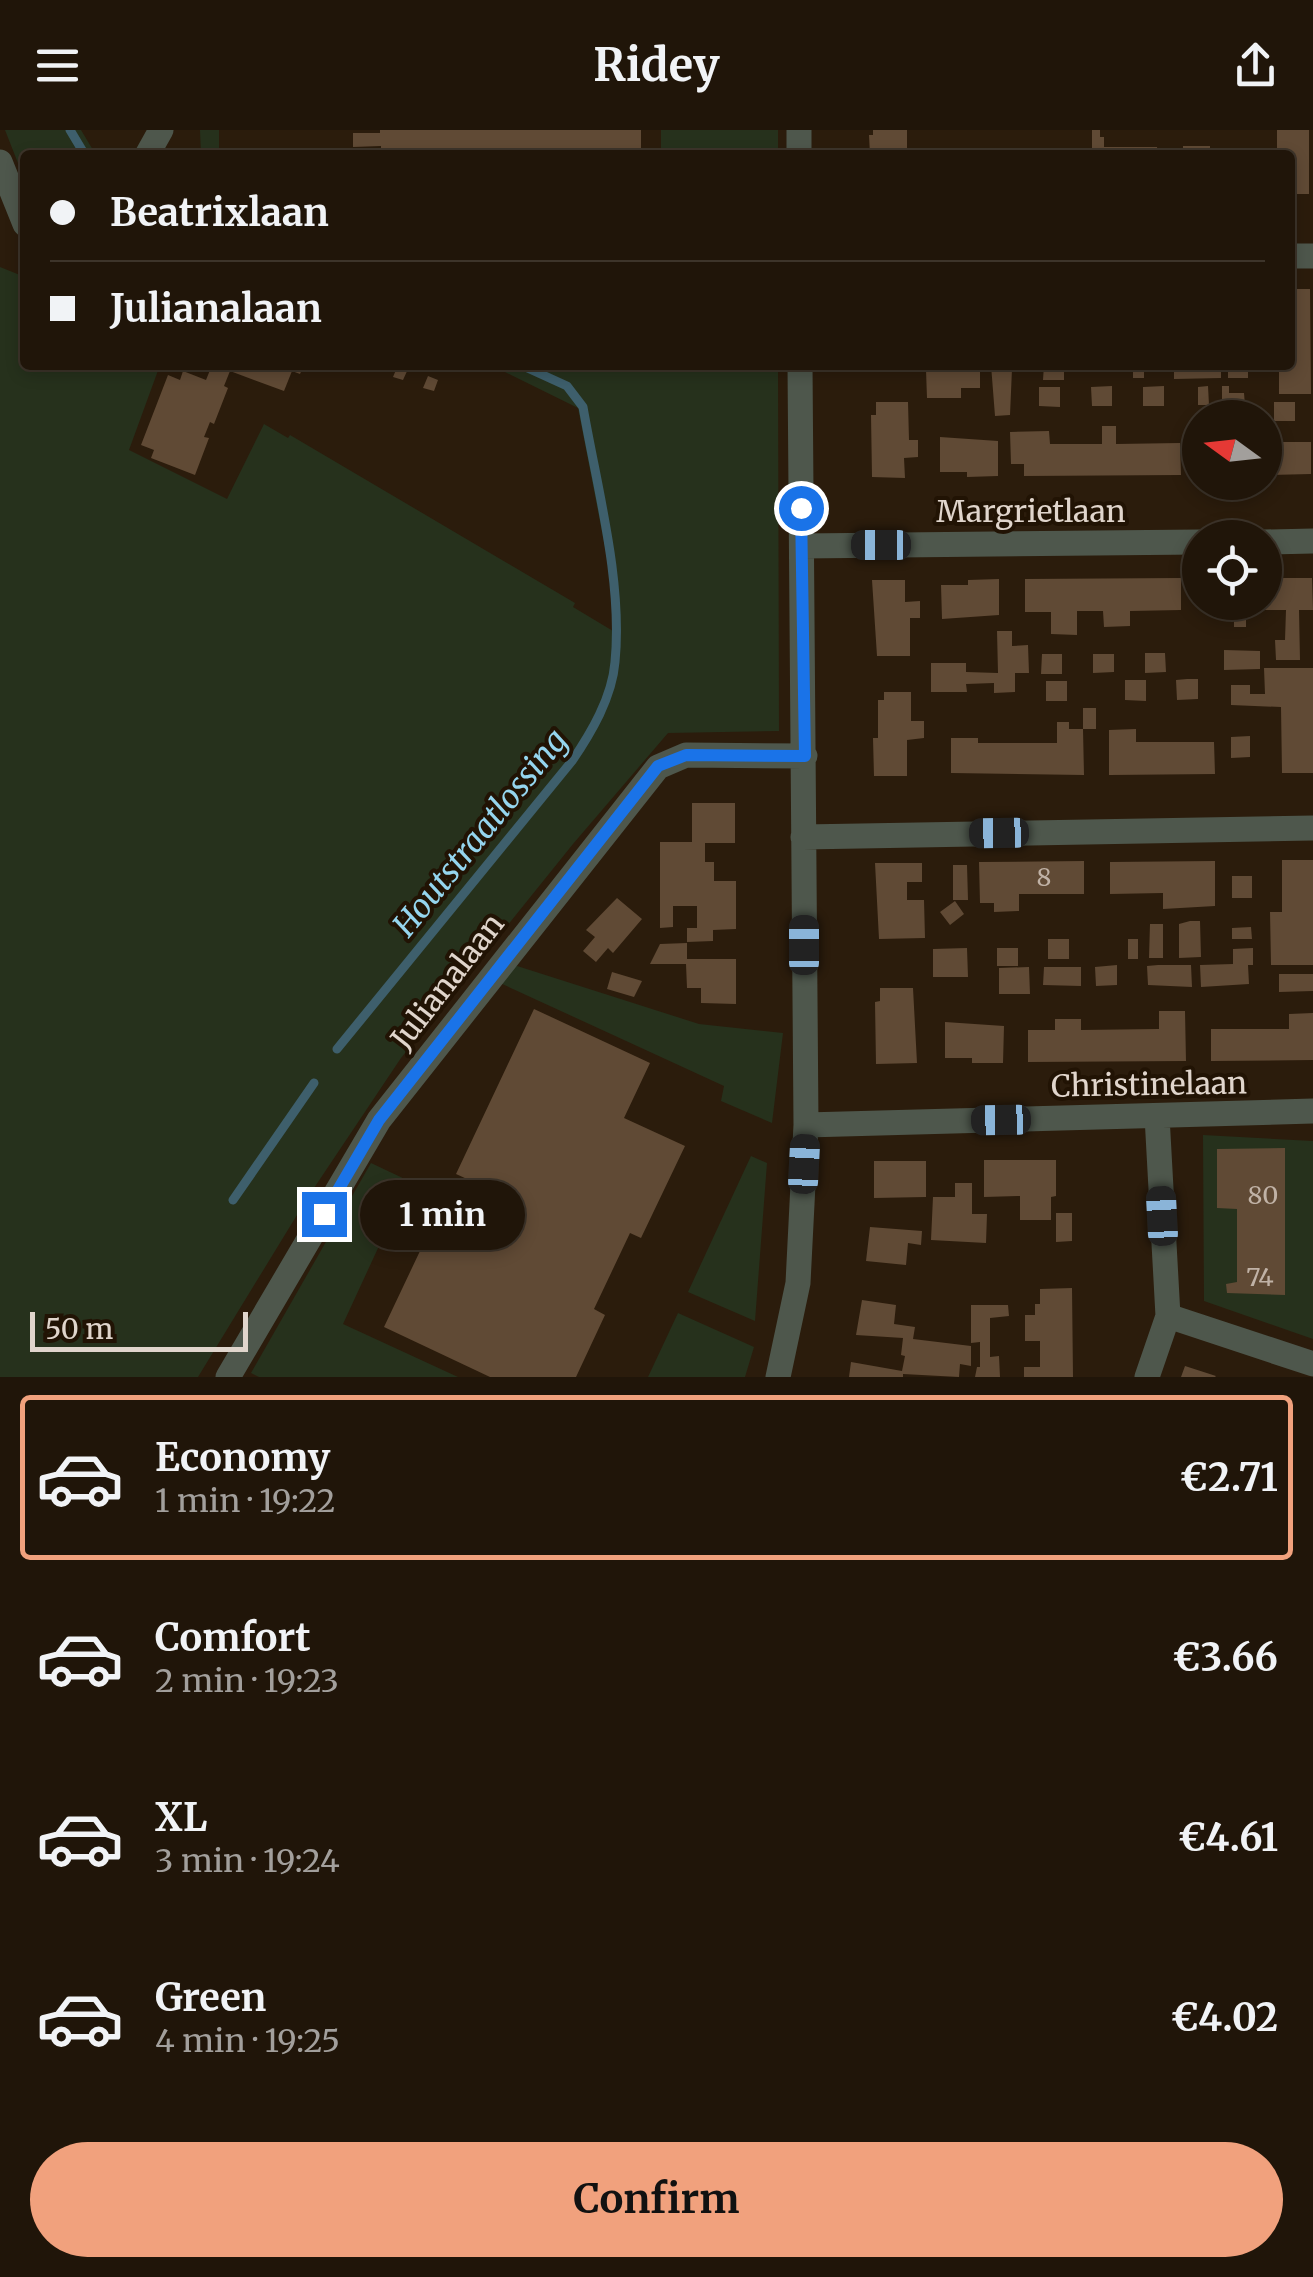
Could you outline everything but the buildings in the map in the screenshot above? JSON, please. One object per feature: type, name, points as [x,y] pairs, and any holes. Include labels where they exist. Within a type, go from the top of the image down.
[{"type":"street","points":[[0,162],[20,212]]},
{"type":"street","points":[[778,1377],[798,1283],[806,1125],[800,370]]},
{"type":"street","points":[[1282,542],[1313,541]]},
{"type":"street","name":"Margrietlaan","points":[[802,546],[1182,542]]},
{"type":"street","name":"Julianalaan","points":[[228,1377],[379,1120],[658,766],[686,755],[805,756]]},
{"type":"street","points":[[803,837],[1313,828]]},
{"type":"street","name":"Christinelaan","points":[[806,1125],[1313,1111]]},
{"type":"street","points":[[1146,1377],[1168,1316],[1157,1116]]},
{"type":"street","points":[[1168,1316],[1313,1364]]},
{"type":"green space","points":[[5,130],[81,130],[93,150],[20,150],[20,168]]},
{"type":"green space","points":[[200,130],[219,130],[219,150],[201,150]]},
{"type":"green space","points":[[661,130],[778,130],[778,150],[661,150]]},
{"type":"green space","points":[[0,267],[20,275],[20,370],[158,370],[129,450],[227,499],[264,424],[288,438],[290,435],[575,603],[573,607],[613,631],[614,594],[578,408],[501,370],[778,370],[779,731],[668,733],[401,1058],[308,1197],[198,1377],[0,1377]]},
{"type":"green space","points":[[514,965],[699,1024],[783,1033],[772,1123],[721,1101],[724,1086],[500,983]]},
{"type":"green space","points":[[1203,1135],[1313,1141],[1313,1339],[1204,1301]]},
{"type":"green space","points":[[751,1156],[767,1163],[755,1321],[688,1292]]},
{"type":"green space","points":[[371,1163],[409,1181],[343,1324],[458,1377],[259,1377],[251,1373]]},
{"type":"green space","points":[[678,1313],[754,1347],[745,1377],[648,1377]]},
{"type":"waterway","name":"Houtstraatlossing","points":[[70,130],[82,150]]},
{"type":"waterway","name":"Houtstraatlossing","points":[[337,1049],[572,761],[610,689],[616,631],[612,567],[583,407],[567,386],[532,370]]},
{"type":"waterway","name":"Houtstraatlossing","points":[[233,1200],[314,1083]]},
{"type":"route","points":[[324,1214],[379,1120],[658,766],[686,755],[805,756],[801,508]]}]
